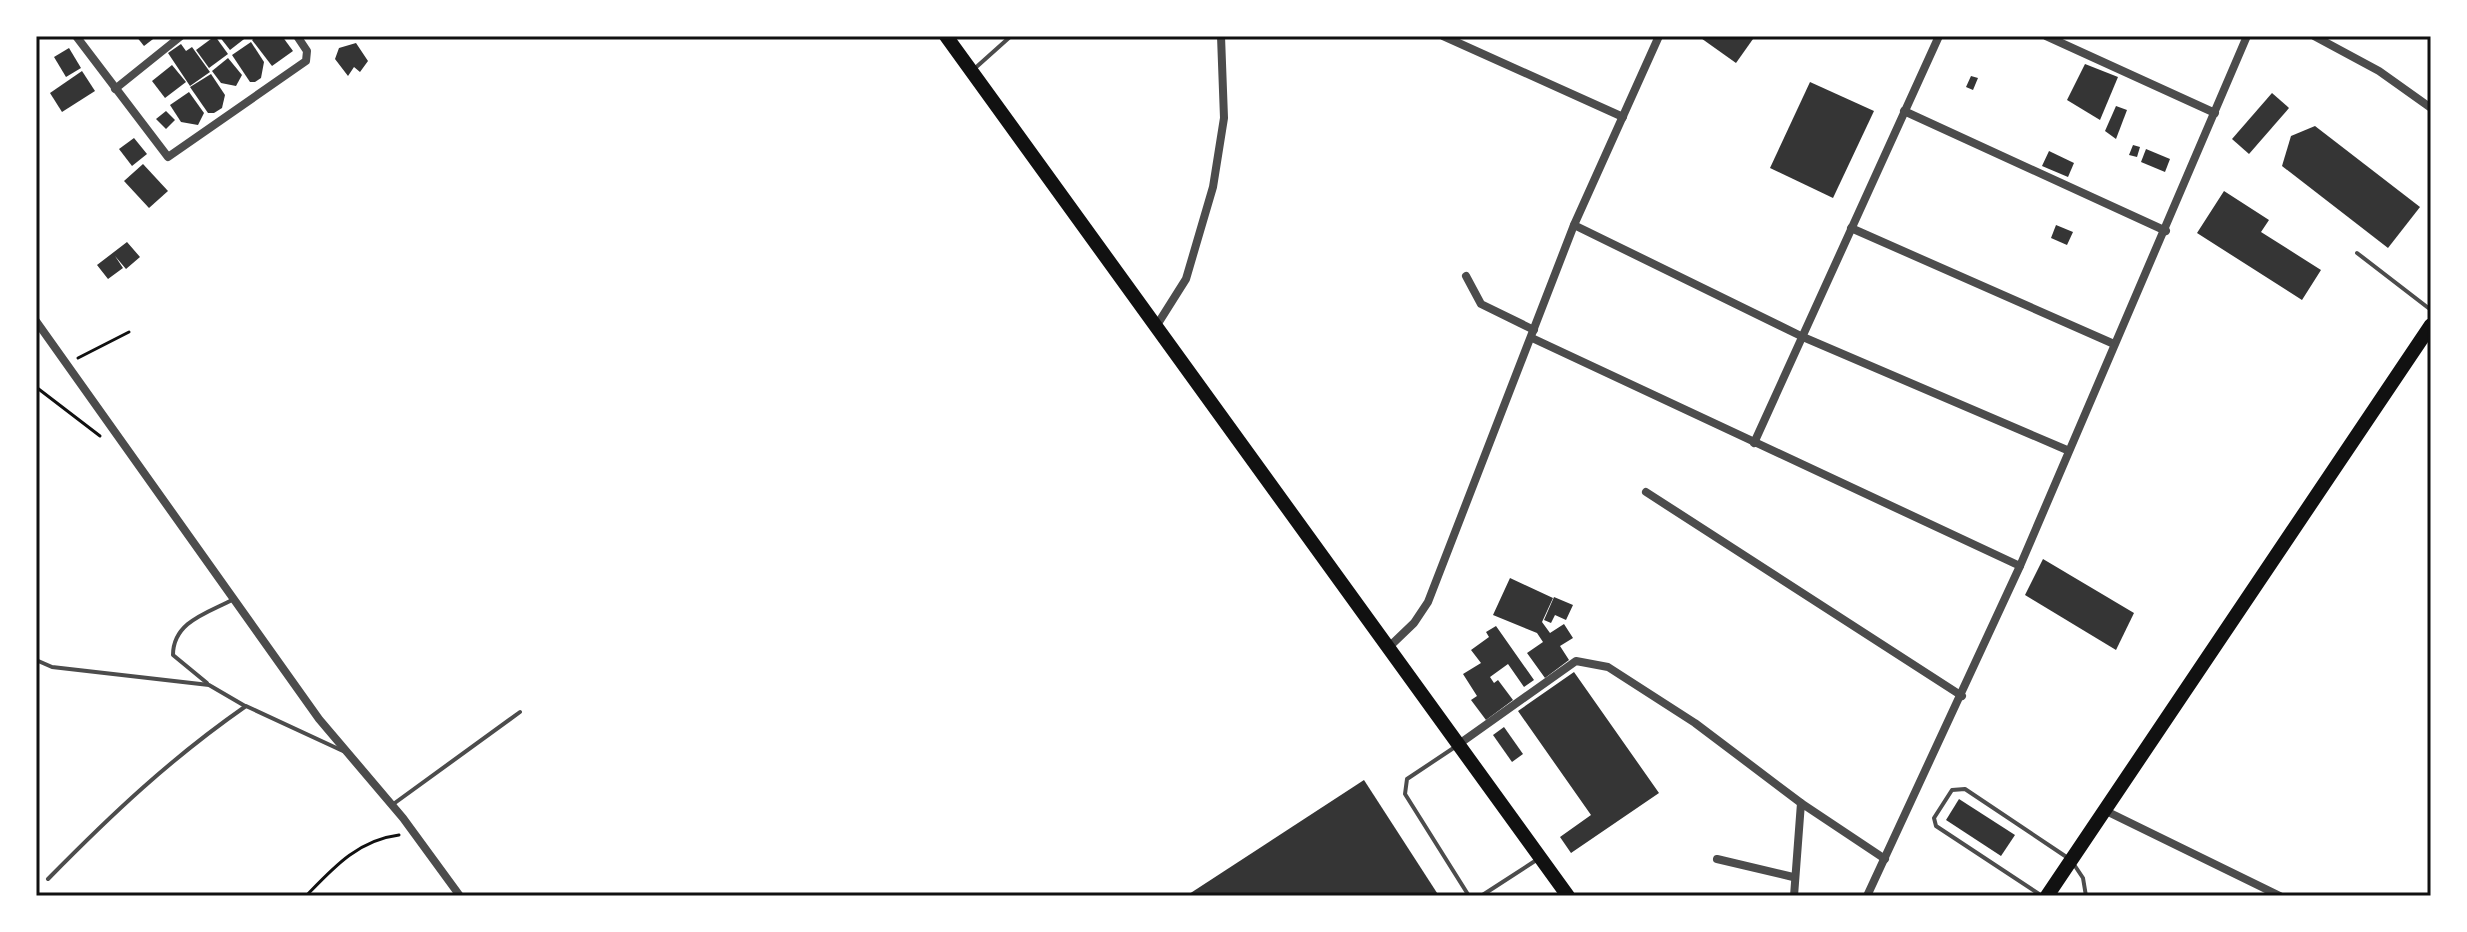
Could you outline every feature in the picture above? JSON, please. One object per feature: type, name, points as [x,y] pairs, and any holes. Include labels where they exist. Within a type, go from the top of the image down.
[{"type":"main road","points":[[946,36],[1568,896]]},
{"type":"main road","points":[[2044,896],[2430,328]]},
{"type":"street","points":[[76,36],[163,155],[175,156],[306,61],[307,51],[297,36]]},
{"type":"street","points":[[115,89],[181,36]]},
{"type":"street","points":[[1157,325],[1186,279],[1213,187],[1224,118],[1221,36]]},
{"type":"street","points":[[1443,36],[1623,117]]},
{"type":"street","points":[[1389,647],[1414,623],[1428,602],[1574,225],[1659,36]]},
{"type":"street","points":[[1754,443],[1939,36]]},
{"type":"street","points":[[2046,36],[2215,113]]},
{"type":"street","points":[[1867,896],[2020,566],[2067,450],[2166,231],[2247,36]]},
{"type":"street","points":[[2314,36],[2379,71],[2431,108]]},
{"type":"street","points":[[1904,111],[2166,231]]},
{"type":"street","points":[[1574,225],[1803,337],[2067,450]]},
{"type":"street","points":[[1851,228],[2114,344]]},
{"type":"street","points":[[1466,276],[1476,298],[1491,312],[1533,334],[1754,443],[2020,566]]},
{"type":"street","points":[[36,321],[319,719],[392,805],[460,896]]},
{"type":"street","points":[[1646,492],[1962,696]]},
{"type":"street","points":[[1459,744],[1576,661],[1608,667],[1695,723],[1801,803],[1885,859]]},
{"type":"street","points":[[1794,896],[1793,877],[1801,803]]},
{"type":"street","points":[[2104,810],[2280,896]]},
{"type":"street","points":[[1717,859],[1793,877]]},
{"type":"lane","points":[[971,71],[1011,36]]},
{"type":"lane","points":[[2357,253],[2431,310]]},
{"type":"lane","points":[[234,599],[197,618],[178,632],[173,642],[173,655],[209,685],[246,706],[349,753]]},
{"type":"lane","points":[[36,660],[52,667],[209,685]]},
{"type":"lane","points":[[48,879],[173,758],[246,706]]},
{"type":"lane","points":[[392,805],[520,712]]},
{"type":"lane","points":[[1459,744],[1407,779],[1405,794],[1469,896]]},
{"type":"lane","points":[[2044,896],[1936,826],[1934,818],[1952,790],[1965,789],[2071,860],[2083,878],[2086,896]]},
{"type":"lane","points":[[1481,896],[1540,858]]},
{"type":"path","points":[[67,364],[129,332]]},
{"type":"path","points":[[36,387],[110,444]]},
{"type":"path","points":[[306,896],[340,860],[380,837],[414,833]]},
{"type":"building","points":[[136,36],[157,36],[144,46]]},
{"type":"building","points":[[215,36],[228,54],[209,68],[196,50]]},
{"type":"building","points":[[219,36],[248,36],[230,50]]},
{"type":"building","points":[[257,36],[282,36],[293,51],[272,66],[252,40]]},
{"type":"building","points":[[1698,36],[1750,36],[1753,39],[1736,63]]},
{"type":"building","points":[[251,42],[264,62],[261,78],[255,82],[250,82],[232,55]]},
{"type":"building","points":[[356,43],[368,61],[360,72],[354,67],[348,76],[335,59],[339,48]]},
{"type":"building","points":[[181,44],[186,51],[192,47],[210,72],[190,86],[168,53]]},
{"type":"building","points":[[69,48],[81,68],[66,77],[54,57]]},
{"type":"building","points":[[228,58],[242,75],[236,86],[221,83],[212,71]]},
{"type":"building","points":[[2085,64],[2118,77],[2100,120],[2067,100]]},
{"type":"building","points":[[172,65],[186,82],[165,98],[152,81]]},
{"type":"building","points":[[82,71],[95,91],[62,112],[50,93]]},
{"type":"building","points":[[211,74],[225,95],[222,108],[208,113],[190,87]]},
{"type":"building","points":[[1971,76],[1978,78],[1973,90],[1966,87]]},
{"type":"building","points":[[1810,82],[1874,111],[1833,198],[1770,168]]},
{"type":"building","points":[[189,92],[204,113],[198,125],[181,122],[170,105]]},
{"type":"building","points":[[2272,93],[2289,108],[2249,154],[2232,139]]},
{"type":"building","points":[[2116,106],[2127,110],[2116,139],[2105,131]]},
{"type":"building","points":[[166,111],[175,120],[166,129],[156,119]]},
{"type":"building","points":[[2315,126],[2420,207],[2388,248],[2282,166],[2291,136]]},
{"type":"building","points":[[134,138],[147,154],[132,166],[119,149]]},
{"type":"building","points":[[2133,145],[2140,147],[2137,157],[2129,155]]},
{"type":"building","points":[[2146,149],[2170,159],[2165,172],[2141,162]]},
{"type":"building","points":[[2049,151],[2074,163],[2068,177],[2042,166]]},
{"type":"building","points":[[143,164],[168,191],[149,208],[124,181]]},
{"type":"building","points":[[2224,191],[2269,220],[2261,232],[2321,270],[2302,300],[2197,233]]},
{"type":"building","points":[[2056,225],[2073,232],[2067,245],[2051,238]]},
{"type":"building","points":[[127,242],[140,257],[126,269],[115,256],[123,268],[108,279],[97,265]]},
{"type":"building","points":[[2043,559],[2134,613],[2116,650],[2025,595]]},
{"type":"building","points":[[1510,578],[1553,598],[1542,622],[1550,633],[1564,624],[1573,638],[1560,646],[1569,660],[1545,678],[1527,653],[1543,642],[1537,633],[1493,615]]},
{"type":"building","points":[[1554,597],[1573,605],[1566,620],[1555,615],[1551,623],[1544,620]]},
{"type":"building","points":[[1496,626],[1534,680],[1524,687],[1508,664],[1490,677],[1494,683],[1498,680],[1513,700],[1486,720],[1471,700],[1477,696],[1463,674],[1481,663],[1471,650],[1489,637],[1486,632]]},
{"type":"building","points":[[1574,672],[1659,793],[1571,853],[1560,837],[1591,815],[1518,711]]},
{"type":"building","points":[[1504,727],[1523,754],[1512,762],[1493,735]]},
{"type":"building","points":[[1364,780],[1439,896],[1186,896]]},
{"type":"building","points":[[1959,799],[2015,835],[2001,856],[1946,820]]}]
